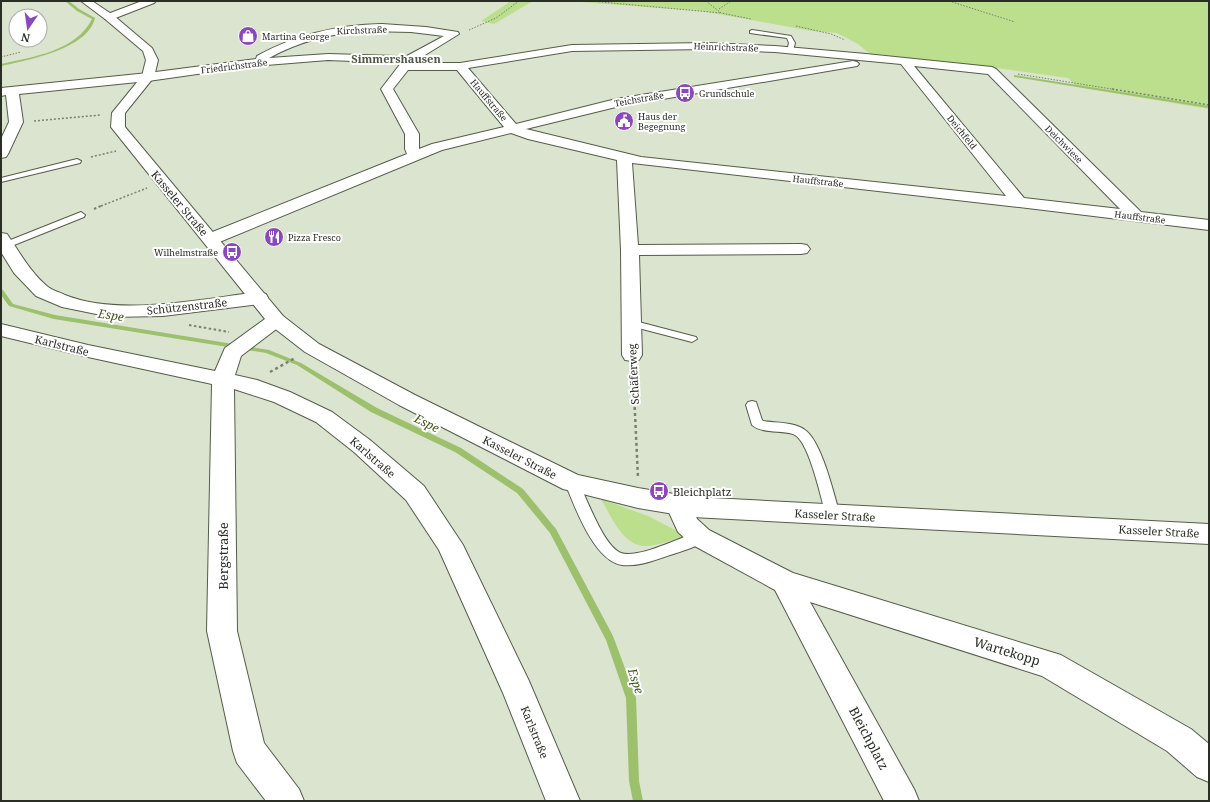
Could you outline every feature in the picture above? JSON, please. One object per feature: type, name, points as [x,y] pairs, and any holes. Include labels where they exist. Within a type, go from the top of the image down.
[{"type":"street","points":[[86,1],[109,17],[148,50],[152,60],[148,77],[119,113]]},
{"type":"street","points":[[109,17],[151,1]]},
{"type":"street","name":"Kirchstraße","points":[[254,63],[262,57],[310,36],[338,30],[376,28],[427,30],[454,34]]},
{"type":"street","points":[[211,239],[415,156],[412,149],[412,134],[387,89],[406,64],[454,34]]},
{"type":"street","name":"Heinrichstraße","points":[[460,66],[572,48],[707,46],[866,57],[992,71]]},
{"type":"street","name":"Friedrichstraße","points":[[7,91],[148,77],[254,63],[328,57],[383,58],[406,64],[460,66]]},
{"type":"street","name":"Teichstraße","points":[[415,156],[437,147],[616,103],[831,68],[860,62],[866,57]]},
{"type":"street","name":"Deichfeld","points":[[906,62],[1019,202]]},
{"type":"street","name":"Hauffstraße","points":[[460,66],[513,129],[534,136],[624,158],[649,162],[1019,202],[1209,225]]},
{"type":"street","name":"Deichwiese","points":[[992,71],[1136,216]]},
{"type":"street","points":[[1,154],[16,122],[7,91]]},
{"type":"street","name":"Kasseler Straße","points":[[119,113],[118,127],[276,320],[312,348],[400,397],[572,484],[679,506],[1209,534]]},
{"type":"street","name":"Schäferweg","points":[[624,158],[630,250],[632,356]]},
{"type":"street","name":"Schützenstraße","points":[[3,241],[20,269],[43,292],[76,304],[111,311],[163,310],[259,298]]},
{"type":"street","points":[[630,250],[801,249]]},
{"type":"street","points":[[227,366],[251,339],[276,320]]},
{"type":"street","name":"Karlstraße","points":[[1,330],[88,351],[227,366],[255,387],[324,417],[362,446],[415,493],[450,545],[518,691],[563,801]]},
{"type":"street","name":"Bergstraße","points":[[227,366],[224,414],[222,631],[249,751],[287,801]]},
{"type":"street","points":[[679,506],[688,525],[700,537],[785,582]]},
{"type":"street","name":"Wartekopp","points":[[785,582],[1050,665],[1179,740],[1209,765]]},
{"type":"street","name":"Bleichplatz","points":[[785,582],[902,801]]},
{"type":"lane","points":[[752,32],[789,37],[792,42],[790,51]]},
{"type":"lane","points":[[1,180],[77,161]]},
{"type":"lane","points":[[3,241],[81,215]]},
{"type":"lane","points":[[631,323],[692,339]]},
{"type":"lane","points":[[752,405],[756,422],[760,425],[800,432],[806,436],[814,455],[833,515]]},
{"type":"lane","points":[[572,484],[594,529],[615,558],[628,559],[645,556],[678,546],[700,537]]},
{"type":"path","points":[[454,34],[482,27],[504,14],[519,1]]},
{"type":"path","points":[[590,1],[721,13],[756,19]]},
{"type":"path","points":[[706,1],[721,13]]},
{"type":"path","points":[[719,10],[731,1]]},
{"type":"path","points":[[949,1],[1015,22]]},
{"type":"path","points":[[792,26],[815,30],[842,38],[861,50],[866,57]]},
{"type":"path","points":[[1,57],[21,52]]},
{"type":"path","points":[[992,71],[1209,105]]},
{"type":"path","points":[[16,122],[119,113]]},
{"type":"path","points":[[77,161],[133,146]]},
{"type":"path","points":[[81,215],[163,181]]},
{"type":"path","name":"Schäferweg","points":[[632,356],[639,485],[638,498]]},
{"type":"path","points":[[268,373],[293,359]]},
{"type":"green space","points":[[511,1],[533,1],[494,24],[481,21]]},
{"type":"green space","points":[[567,1],[1209,1],[1209,109],[1077,87],[1068,78],[997,68],[871,55],[858,44],[837,33],[812,31],[701,11]]},
{"type":"green space","points":[[601,499],[648,516],[687,536],[656,545],[637,545],[624,536],[618,529]]},
{"type":"waterway","name":"Espe","points":[[1,65],[54,51],[80,38],[89,29],[94,19],[78,10],[67,1]]},
{"type":"waterway","points":[[1015,76],[1209,107]]},
{"type":"waterway","name":"Espe","points":[[1,291],[11,305],[54,317],[267,351],[299,364],[374,410],[458,450],[520,491],[553,531],[610,639],[631,698],[634,781],[638,801]]},
{"type":"place","name":"Martina George","points":[[248,36]]},
{"type":"place","name":"Grundschule","points":[[685,93]]},
{"type":"place","name":"Haus der Begegnung","points":[[624,121]]},
{"type":"place","name":"Pizza Fresco","points":[[274,237]]},
{"type":"place","name":"Wilhelmstraße","points":[[232,252]]},
{"type":"place","name":"Bleichplatz","points":[[659,491]]},
{"type":"district","name":"Simmershausen","points":[[396,58]]}]
